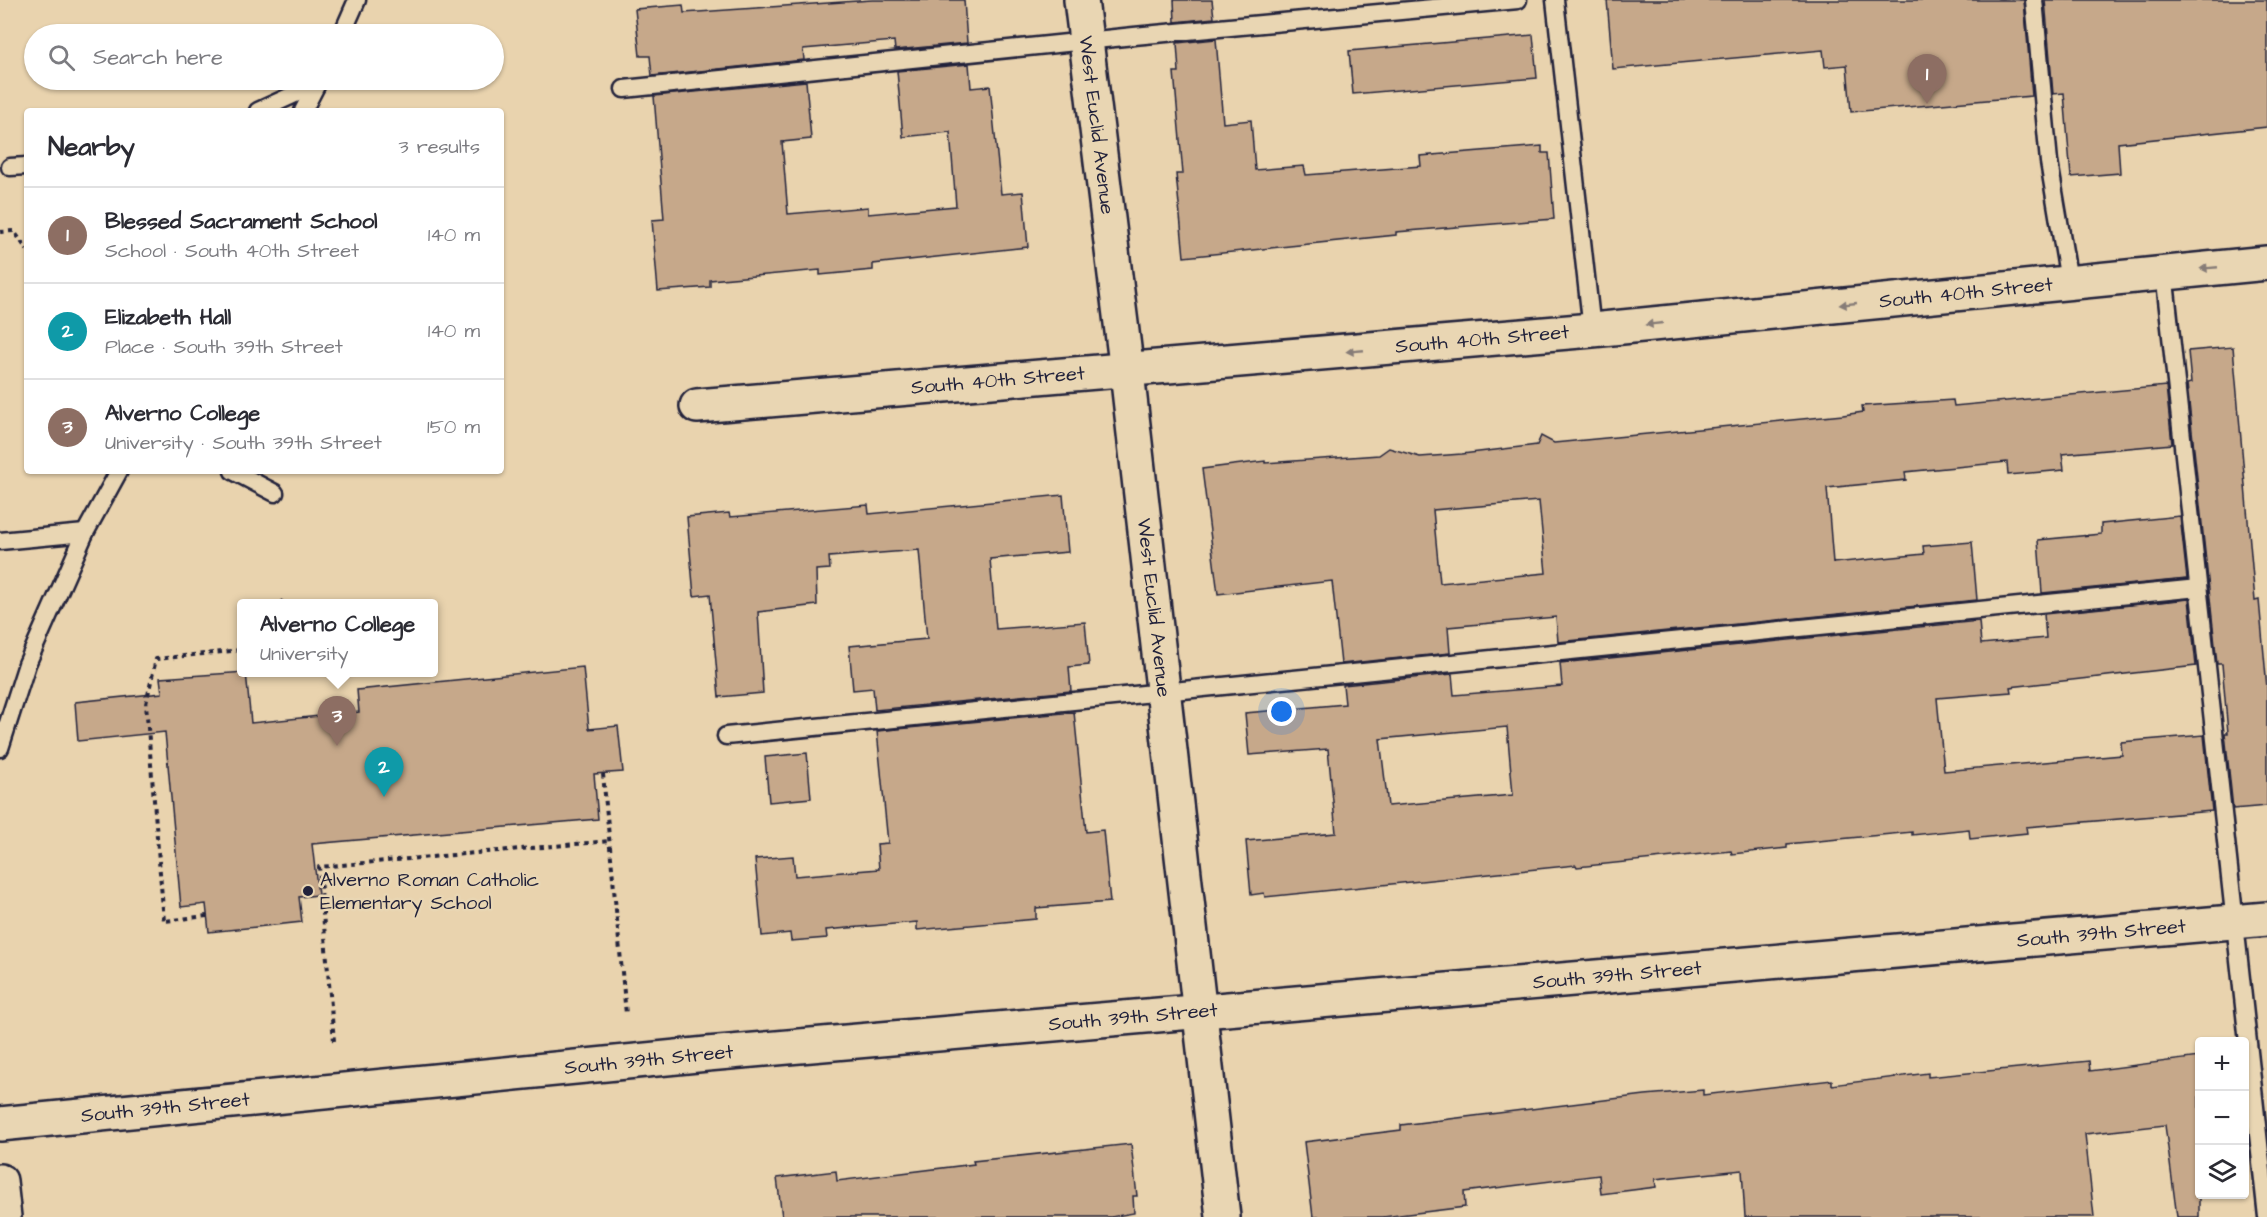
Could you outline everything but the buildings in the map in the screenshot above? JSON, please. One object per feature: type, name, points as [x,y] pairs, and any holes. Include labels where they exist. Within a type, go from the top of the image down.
[{"type":"street","name":"West Euclid Avenue","points":[[1081,0],[1127,372],[1223,1217]]},
{"type":"street","name":"South 40th Street","points":[[697,406],[1127,372],[1592,330],[2267,263]]},
{"type":"street","name":"South 39th Street","points":[[0,1124],[707,1054],[2267,919]]},
{"type":"street","points":[[0,1181],[4,1217]]},
{"type":"lane","points":[[346,24],[357,0]]},
{"type":"lane","points":[[624,88],[1086,40],[1518,0]]},
{"type":"lane","points":[[1555,0],[1592,330]]},
{"type":"lane","points":[[2034,0],[2049,162],[2069,281]]},
{"type":"lane","points":[[264,108],[301,90]]},
{"type":"lane","points":[[305,108],[314,90]]},
{"type":"lane","points":[[10,167],[24,166]]},
{"type":"lane","points":[[2163,272],[2267,1217]]},
{"type":"lane","points":[[0,748],[27,664],[85,533],[116,474]]},
{"type":"lane","points":[[239,474],[275,493]]},
{"type":"lane","points":[[0,541],[85,533]]},
{"type":"lane","points":[[726,736],[1162,690],[2198,588]]},
{"type":"path","points":[[0,232],[14,231],[24,246]]},
{"type":"path","points":[[207,916],[164,921],[146,704],[156,659],[237,651]]},
{"type":"path","points":[[603,774],[626,1014]]},
{"type":"path","points":[[334,1041],[319,867],[610,841]]},
{"type":"place","name":"Blessed Sacrament School","points":[[1927,104]]},
{"type":"place","name":"Alverno College","points":[[337,746]]},
{"type":"place","name":"Elizabeth Hall","points":[[384,797]]},
{"type":"place","name":"Alverno Roman Catholic Elementary School","points":[[308,891]]}]
